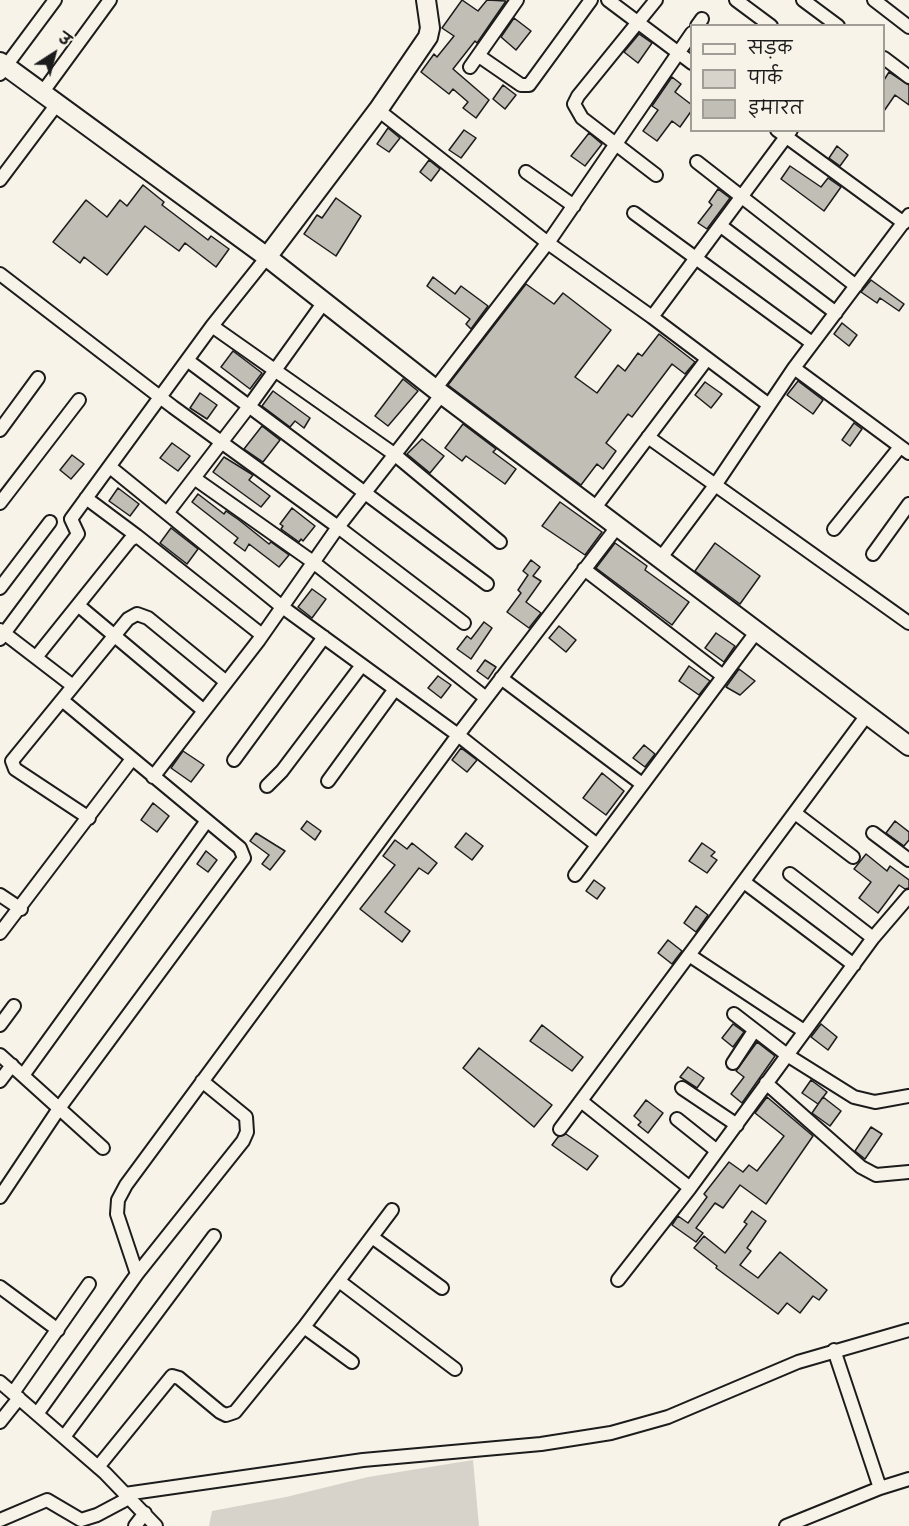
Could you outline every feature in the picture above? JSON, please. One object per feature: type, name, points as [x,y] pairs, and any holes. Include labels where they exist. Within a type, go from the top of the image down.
[{"type":"street","points":[[56,0],[2,68],[42,93],[267,257],[439,392],[909,747]]},
{"type":"street","points":[[42,93],[110,0]]},
{"type":"street","points":[[73,686],[37,656],[1,634],[78,534],[71,519],[86,498],[212,326],[378,110],[428,37],[430,28],[426,0]]},
{"type":"street","points":[[470,67],[518,0]]},
{"type":"street","points":[[478,56],[521,85],[529,86],[591,0]]},
{"type":"street","points":[[608,0],[690,62]]},
{"type":"street","points":[[656,0],[637,21],[574,104],[582,118],[656,175]]},
{"type":"street","points":[[736,0],[768,24]]},
{"type":"street","points":[[803,0],[835,24]]},
{"type":"street","points":[[874,0],[909,27]]},
{"type":"street","points":[[153,777],[262,635],[338,527],[548,243],[690,36]]},
{"type":"street","points":[[885,59],[909,77]]},
{"type":"street","points":[[0,180],[57,104]]},
{"type":"street","points":[[378,110],[548,243],[652,317],[769,405]]},
{"type":"street","points":[[652,317],[742,197],[785,133],[906,219],[812,343],[716,484],[660,559]]},
{"type":"street","points":[[697,162],[856,286]]},
{"type":"street","points":[[526,172],[574,206]]},
{"type":"street","points":[[634,213],[812,343]]},
{"type":"street","points":[[721,226],[836,313]]},
{"type":"street","points":[[0,274],[160,397],[338,527],[464,623]]},
{"type":"street","points":[[168,512],[250,405],[324,302]]},
{"type":"street","points":[[212,326],[394,454],[500,542]]},
{"type":"street","points":[[594,509],[707,359]]},
{"type":"street","points":[[187,360],[365,492],[430,545],[487,584]]},
{"type":"street","points":[[794,368],[904,450],[834,529]]},
{"type":"street","points":[[0,430],[38,378]]},
{"type":"street","points":[[0,503],[79,400]]},
{"type":"street","points":[[648,437],[909,623]]},
{"type":"street","points":[[110,467],[281,606],[458,735],[597,845]]},
{"type":"street","points":[[194,478],[313,562],[486,698]]},
{"type":"street","points":[[86,498],[262,635]]},
{"type":"street","points":[[873,554],[909,504]]},
{"type":"street","points":[[0,588],[50,522]]},
{"type":"street","points":[[137,1274],[119,1223],[118,1200],[126,1185],[458,735],[617,526]]},
{"type":"street","points":[[37,656],[130,540],[137,536]]},
{"type":"street","points":[[584,569],[723,676]]},
{"type":"street","points":[[79,606],[203,710]]},
{"type":"street","points":[[12,765],[15,757],[113,636],[133,615],[141,615],[225,681]]},
{"type":"street","points":[[574,874],[757,631]]},
{"type":"street","points":[[234,760],[324,637]]},
{"type":"street","points":[[267,786],[282,771],[362,665]]},
{"type":"street","points":[[501,678],[642,784]]},
{"type":"street","points":[[328,781],[395,689]]},
{"type":"street","points":[[0,1197],[60,1107],[244,858],[240,848],[62,700]]},
{"type":"street","points":[[560,1129],[867,715]]},
{"type":"street","points":[[0,757],[88,818]]},
{"type":"street","points":[[0,933],[21,909],[132,759]]},
{"type":"street","points":[[795,813],[853,857]]},
{"type":"street","points":[[24,1074],[206,822]]},
{"type":"street","points":[[873,833],[909,860]]},
{"type":"street","points":[[790,874],[873,938]]},
{"type":"street","points":[[744,882],[854,964]]},
{"type":"street","points":[[0,895],[21,909]]},
{"type":"street","points":[[618,1280],[737,1125],[873,938],[909,896]]},
{"type":"street","points":[[689,955],[804,1031]]},
{"type":"street","points":[[0,1025],[14,1006]]},
{"type":"street","points":[[734,1014],[787,1056],[838,1088],[866,1102],[909,1096]]},
{"type":"street","points":[[734,1063],[754,1031]]},
{"type":"street","points":[[0,1055],[24,1074],[103,1148]]},
{"type":"street","points":[[0,1082],[12,1065]]},
{"type":"street","points":[[37,1414],[137,1274],[243,1141],[247,1132],[246,1117],[202,1081]]},
{"type":"street","points":[[766,1083],[861,1167],[876,1174],[909,1172]]},
{"type":"street","points":[[682,1088],[737,1125]]},
{"type":"street","points":[[581,1101],[690,1188]]},
{"type":"street","points":[[677,1119],[717,1150]]},
{"type":"street","points":[[98,1467],[167,1379],[172,1376],[179,1378],[220,1412],[231,1414],[304,1327],[392,1210]]},
{"type":"street","points":[[64,1437],[214,1236]]},
{"type":"street","points":[[372,1237],[442,1288]]},
{"type":"street","points":[[339,1281],[455,1369]]},
{"type":"street","points":[[0,1422],[89,1284]]},
{"type":"street","points":[[0,1287],[58,1330]]},
{"type":"street","points":[[304,1327],[352,1362]]},
{"type":"street","points":[[0,1520],[47,1500],[81,1520],[97,1515],[127,1496],[363,1461],[541,1444],[611,1433],[668,1417],[798,1362],[909,1330]]},
{"type":"street","points":[[834,1350],[880,1488]]},
{"type":"street","points":[[0,1382],[98,1467],[156,1526]]},
{"type":"street","points":[[786,1526],[880,1488],[909,1479]]},
{"type":"street","points":[[135,1526],[145,1513]]},
{"type":"green space","points":[[473,1460],[479,1526],[209,1526],[212,1511],[286,1497],[368,1477]]},
{"type":"building","points":[[462,0],[478,11],[487,0],[506,1],[477,43],[475,41],[453,69],[489,100],[476,118],[463,108],[468,102],[453,89],[449,94],[421,72],[434,54],[437,57],[454,36],[442,28]]},
{"type":"building","points":[[514,18],[531,31],[516,50],[501,37]]},
{"type":"building","points":[[639,34],[652,43],[638,63],[624,52]]},
{"type":"building","points":[[889,72],[909,85],[909,105],[895,95],[885,110],[885,78]]},
{"type":"building","points":[[672,77],[681,84],[675,92],[690,103],[690,113],[680,127],[672,121],[657,141],[643,131],[658,110],[652,106]]},
{"type":"building","points":[[503,85],[516,95],[505,109],[493,99]]},
{"type":"building","points":[[388,128],[400,138],[389,152],[377,144]]},
{"type":"building","points":[[464,130],[476,138],[461,158],[449,150]]},
{"type":"building","points":[[589,133],[602,144],[585,166],[571,156]]},
{"type":"building","points":[[837,146],[848,155],[840,166],[829,158]]},
{"type":"building","points":[[429,160],[440,169],[431,181],[420,172]]},
{"type":"building","points":[[790,166],[821,187],[828,178],[841,187],[824,211],[781,179]]},
{"type":"building","points":[[143,185],[164,202],[162,205],[208,240],[211,236],[229,249],[216,267],[185,243],[179,251],[145,226],[107,275],[84,257],[80,263],[53,242],[86,200],[107,217],[120,200],[127,206]]},
{"type":"building","points":[[718,189],[730,198],[707,229],[698,223],[712,205],[709,202]]},
{"type":"building","points":[[336,198],[361,216],[336,256],[304,234],[317,215],[322,218]]},
{"type":"building","points":[[433,277],[455,294],[461,286],[488,306],[471,329],[466,324],[470,319],[427,286]]},
{"type":"building","points":[[871,280],[904,304],[899,311],[880,298],[877,303],[861,292]]},
{"type":"building","points":[[526,284],[554,304],[563,293],[611,330],[575,377],[597,393],[618,365],[625,371],[638,353],[642,356],[659,334],[695,362],[685,374],[672,364],[632,417],[628,414],[606,443],[616,451],[603,469],[597,464],[581,485],[448,385]]},
{"type":"building","points":[[842,323],[857,335],[849,346],[834,334]]},
{"type":"building","points":[[233,351],[262,373],[250,389],[221,367]]},
{"type":"building","points":[[403,379],[418,391],[388,426],[375,416]]},
{"type":"building","points":[[798,381],[823,400],[813,414],[787,395]]},
{"type":"building","points":[[705,382],[722,394],[711,408],[695,395]]},
{"type":"building","points":[[273,391],[310,418],[304,428],[295,421],[290,427],[262,406]]},
{"type":"building","points":[[200,393],[217,405],[207,419],[190,408]]},
{"type":"building","points":[[854,423],[862,429],[850,446],[842,440]]},
{"type":"building","points":[[463,424],[496,449],[493,452],[516,469],[505,484],[466,456],[462,461],[445,448]]},
{"type":"building","points":[[262,426],[280,440],[263,462],[244,449]]},
{"type":"building","points":[[422,439],[444,456],[430,473],[407,454]]},
{"type":"building","points":[[172,443],[190,456],[178,471],[160,458]]},
{"type":"building","points":[[72,455],[84,464],[71,479],[60,470]]},
{"type":"building","points":[[224,457],[253,475],[249,480],[270,496],[261,507],[213,472]]},
{"type":"building","points":[[118,488],[139,504],[130,516],[109,501]]},
{"type":"building","points":[[198,494],[224,514],[226,511],[269,544],[271,542],[289,555],[279,567],[249,544],[245,551],[234,543],[238,538],[192,502]]},
{"type":"building","points":[[560,502],[602,532],[585,555],[542,526]]},
{"type":"building","points":[[292,508],[315,526],[303,541],[301,539],[299,542],[281,529],[283,526],[280,524]]},
{"type":"building","points":[[171,528],[198,549],[187,564],[160,543]]},
{"type":"building","points":[[615,543],[647,566],[645,570],[689,602],[672,625],[596,568]]},
{"type":"building","points":[[715,543],[760,576],[740,604],[695,571]]},
{"type":"building","points":[[531,560],[540,567],[533,576],[541,581],[526,602],[541,613],[529,628],[507,612],[521,593],[518,590],[528,575],[523,571]]},
{"type":"building","points":[[312,589],[326,599],[312,618],[298,607]]},
{"type":"building","points":[[484,622],[492,628],[471,659],[457,649],[467,636],[471,639]]},
{"type":"building","points":[[559,626],[576,640],[566,652],[549,638]]},
{"type":"building","points":[[716,633],[735,646],[724,662],[705,648]]},
{"type":"building","points":[[485,660],[496,667],[488,679],[477,671]]},
{"type":"building","points":[[689,666],[710,681],[699,695],[679,681]]},
{"type":"building","points":[[739,669],[755,681],[740,695],[726,687]]},
{"type":"building","points":[[438,676],[451,685],[441,698],[428,688]]},
{"type":"building","points":[[644,745],[655,754],[645,767],[633,758]]},
{"type":"building","points":[[461,748],[477,760],[467,772],[452,760]]},
{"type":"building","points":[[183,751],[204,765],[191,782],[171,768]]},
{"type":"building","points":[[602,773],[624,791],[606,815],[583,798]]},
{"type":"building","points":[[153,803],[169,816],[157,832],[141,820]]},
{"type":"building","points":[[307,821],[321,831],[315,840],[301,829]]},
{"type":"building","points":[[895,821],[909,832],[909,840],[904,846],[886,833]]},
{"type":"building","points":[[256,833],[285,851],[270,870],[262,864],[269,855],[250,841]]},
{"type":"building","points":[[466,833],[483,846],[472,860],[455,847]]},
{"type":"building","points":[[395,840],[407,849],[412,843],[437,863],[428,874],[419,868],[385,912],[410,931],[402,942],[360,909],[395,865],[383,856]]},
{"type":"building","points":[[702,843],[715,852],[711,856],[717,860],[707,873],[689,861]]},
{"type":"building","points":[[206,851],[217,860],[208,872],[197,864]]},
{"type":"building","points":[[866,854],[887,871],[890,866],[909,880],[909,888],[905,889],[899,885],[878,913],[859,898],[871,882],[854,869]]},
{"type":"building","points":[[594,880],[605,888],[597,899],[586,891]]},
{"type":"building","points":[[696,906],[708,915],[696,932],[684,923]]},
{"type":"building","points":[[668,940],[682,951],[672,964],[658,953]]},
{"type":"building","points":[[733,1024],[744,1032],[733,1047],[722,1038]]},
{"type":"building","points":[[821,1024],[837,1037],[828,1050],[811,1037]]},
{"type":"building","points":[[542,1025],[583,1057],[572,1071],[530,1041]]},
{"type":"building","points":[[757,1042],[775,1056],[742,1103],[731,1094],[744,1077],[736,1071]]},
{"type":"building","points":[[479,1048],[552,1105],[534,1127],[463,1068]]},
{"type":"building","points":[[688,1067],[704,1078],[697,1088],[680,1077]]},
{"type":"building","points":[[811,1080],[827,1092],[818,1104],[802,1093]]},
{"type":"building","points":[[767,1097],[813,1136],[766,1204],[740,1185],[723,1208],[715,1203],[696,1228],[703,1233],[696,1242],[672,1225],[678,1216],[688,1223],[707,1197],[704,1194],[729,1162],[743,1172],[749,1165],[757,1171],[784,1136],[755,1113]]},
{"type":"building","points":[[823,1097],[841,1111],[830,1126],[812,1113]]},
{"type":"building","points":[[646,1100],[663,1113],[648,1133],[638,1125],[641,1122],[634,1116]]},
{"type":"building","points":[[871,1127],[882,1134],[865,1159],[855,1151]]},
{"type":"building","points":[[566,1134],[598,1156],[587,1170],[552,1145],[558,1137]]},
{"type":"building","points":[[752,1211],[766,1221],[747,1248],[751,1251],[740,1265],[758,1278],[780,1252],[827,1290],[819,1300],[813,1296],[800,1313],[787,1303],[778,1314],[716,1268],[717,1266],[694,1248],[704,1236],[725,1253],[747,1224],[744,1222]]}]
